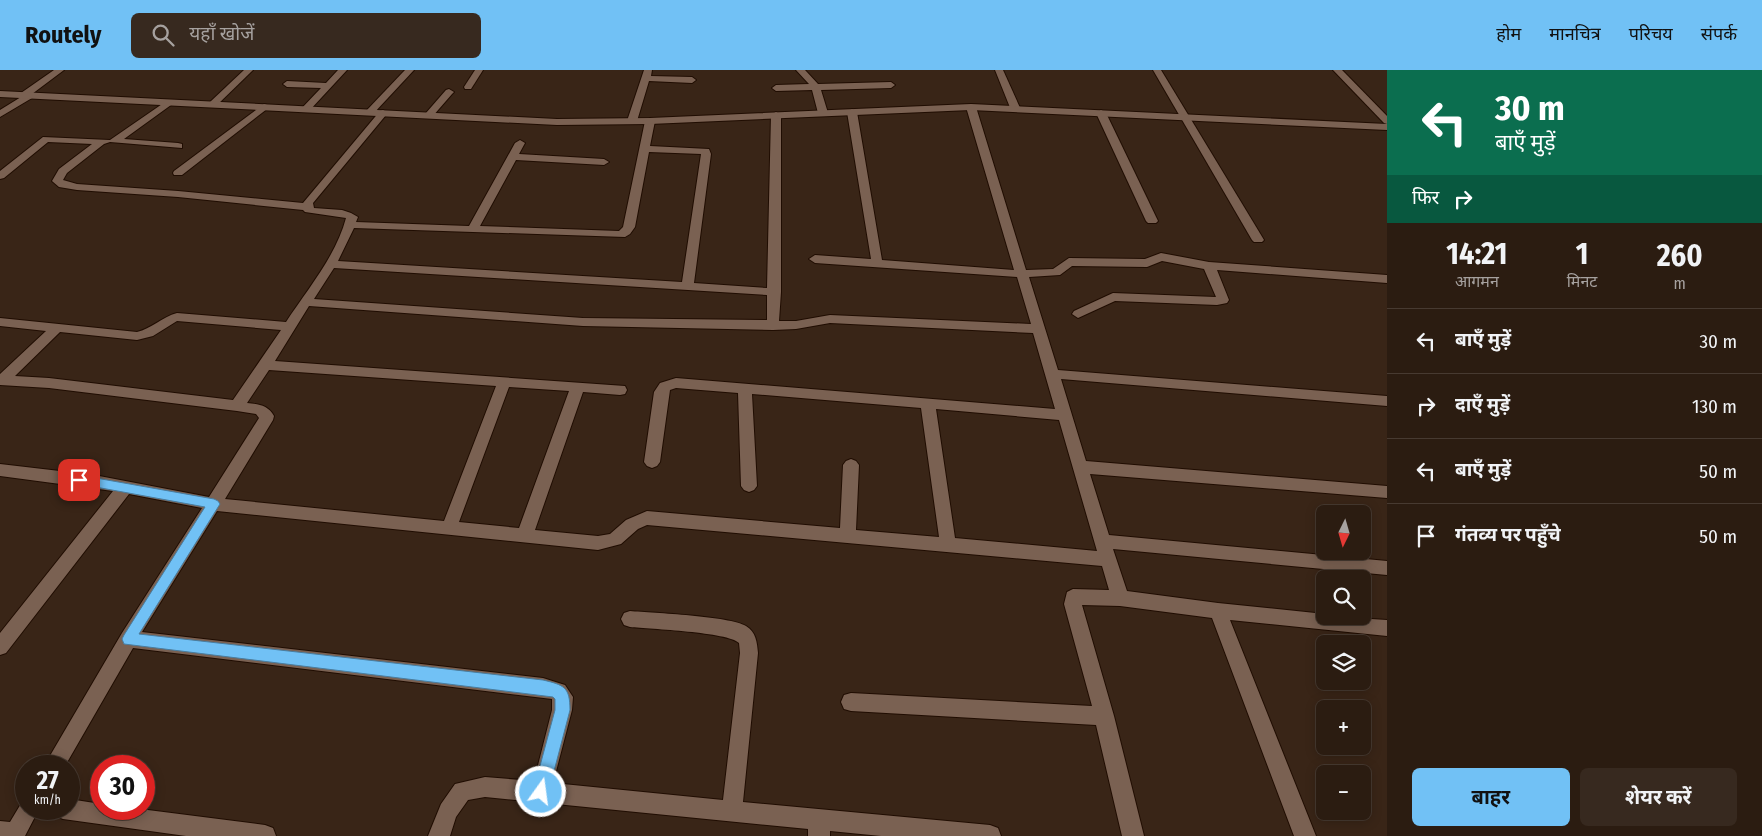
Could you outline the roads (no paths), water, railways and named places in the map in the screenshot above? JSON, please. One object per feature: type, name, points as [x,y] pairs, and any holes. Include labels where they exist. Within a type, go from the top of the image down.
[{"type":"street","points":[[0,114],[60,70]]},
{"type":"street","points":[[212,104],[249,70]]},
{"type":"street","points":[[306,109],[343,70]]},
{"type":"street","points":[[370,112],[410,70]]},
{"type":"street","points":[[468,87],[479,70]]},
{"type":"street","points":[[800,70],[816,87],[823,113]]},
{"type":"street","points":[[999,70],[1016,110]]},
{"type":"street","points":[[1157,70],[1258,240]]},
{"type":"street","points":[[1337,70],[1387,121]]},
{"type":"street","points":[[632,121],[647,74],[692,80]]},
{"type":"street","points":[[287,84],[328,86]]},
{"type":"street","points":[[776,88],[891,85]]},
{"type":"street","points":[[429,115],[449,92]]},
{"type":"street","points":[[0,94],[557,122],[632,121],[971,107],[1387,128]]},
{"type":"street","points":[[114,141],[168,102]]},
{"type":"street","points":[[178,173],[264,107]]},
{"type":"street","points":[[971,107],[1120,598]]},
{"type":"street","points":[[852,112],[877,263]]},
{"type":"street","points":[[308,207],[308,203],[383,113]]},
{"type":"street","points":[[1101,114],[1152,221]]},
{"type":"street","points":[[773,326],[775,292],[776,115]]},
{"type":"street","points":[[351,225],[621,234],[626,232],[628,226],[650,120]]},
{"type":"street","points":[[0,176],[5,168],[46,140],[114,141],[178,146]]},
{"type":"street","points":[[102,141],[63,171],[56,181],[63,185],[77,187],[178,194],[308,207],[315,212],[347,214],[352,217],[351,225],[330,264],[266,366],[237,406]]},
{"type":"street","points":[[472,230],[520,143]]},
{"type":"street","points":[[644,149],[699,150],[705,151],[706,154],[688,286]]},
{"type":"street","points":[[513,157],[604,162]]},
{"type":"street","points":[[814,259],[1021,274],[1056,272],[1069,262],[1147,263],[1162,258],[1209,266],[1385,282]]},
{"type":"street","points":[[330,264],[775,292]]},
{"type":"street","points":[[1078,314],[1113,297],[1223,300],[1209,266]]},
{"type":"street","points":[[306,302],[583,322],[773,326],[796,325],[830,319],[1039,329]]},
{"type":"street","points":[[0,322],[144,336],[164,321],[176,317],[291,327]]},
{"type":"street","points":[[1,380],[57,328]]},
{"type":"street","points":[[266,366],[620,390]]},
{"type":"street","points":[[1052,374],[1387,401]]},
{"type":"street","points":[[1,380],[237,406],[265,413],[266,420],[128,639],[60,755]]},
{"type":"street","points":[[449,528],[504,383]]},
{"type":"street","points":[[652,462],[661,392],[665,386],[676,383],[1066,415]]},
{"type":"street","points":[[525,534],[577,388]]},
{"type":"street","points":[[745,388],[749,486]]},
{"type":"street","points":[[928,405],[948,545]]},
{"type":"street","points":[[848,536],[851,465]]},
{"type":"street","points":[[1081,467],[1387,492]]},
{"type":"street","points":[[0,470],[94,481],[214,504],[611,542],[621,538],[629,524],[647,518],[1108,559]]},
{"type":"street","points":[[0,647],[124,487]]},
{"type":"street","points":[[1103,542],[1387,568]]},
{"type":"street","points":[[1133,836],[1104,716],[1073,604],[1073,597],[1120,598],[1386,630]]},
{"type":"street","points":[[1218,611],[1305,836]]},
{"type":"street","points":[[630,620],[720,628],[740,632],[748,640],[749,652],[732,811]]},
{"type":"street","points":[[128,639],[543,687],[558,691],[563,697],[562,710],[541,792]]},
{"type":"street","points":[[851,702],[1104,716]]},
{"type":"street","points":[[439,836],[448,811],[462,791],[485,787],[732,811],[819,828],[990,836]]},
{"type":"street","points":[[80,811],[265,836]]},
{"type":"street","points":[[10,834],[21,820]]}]
